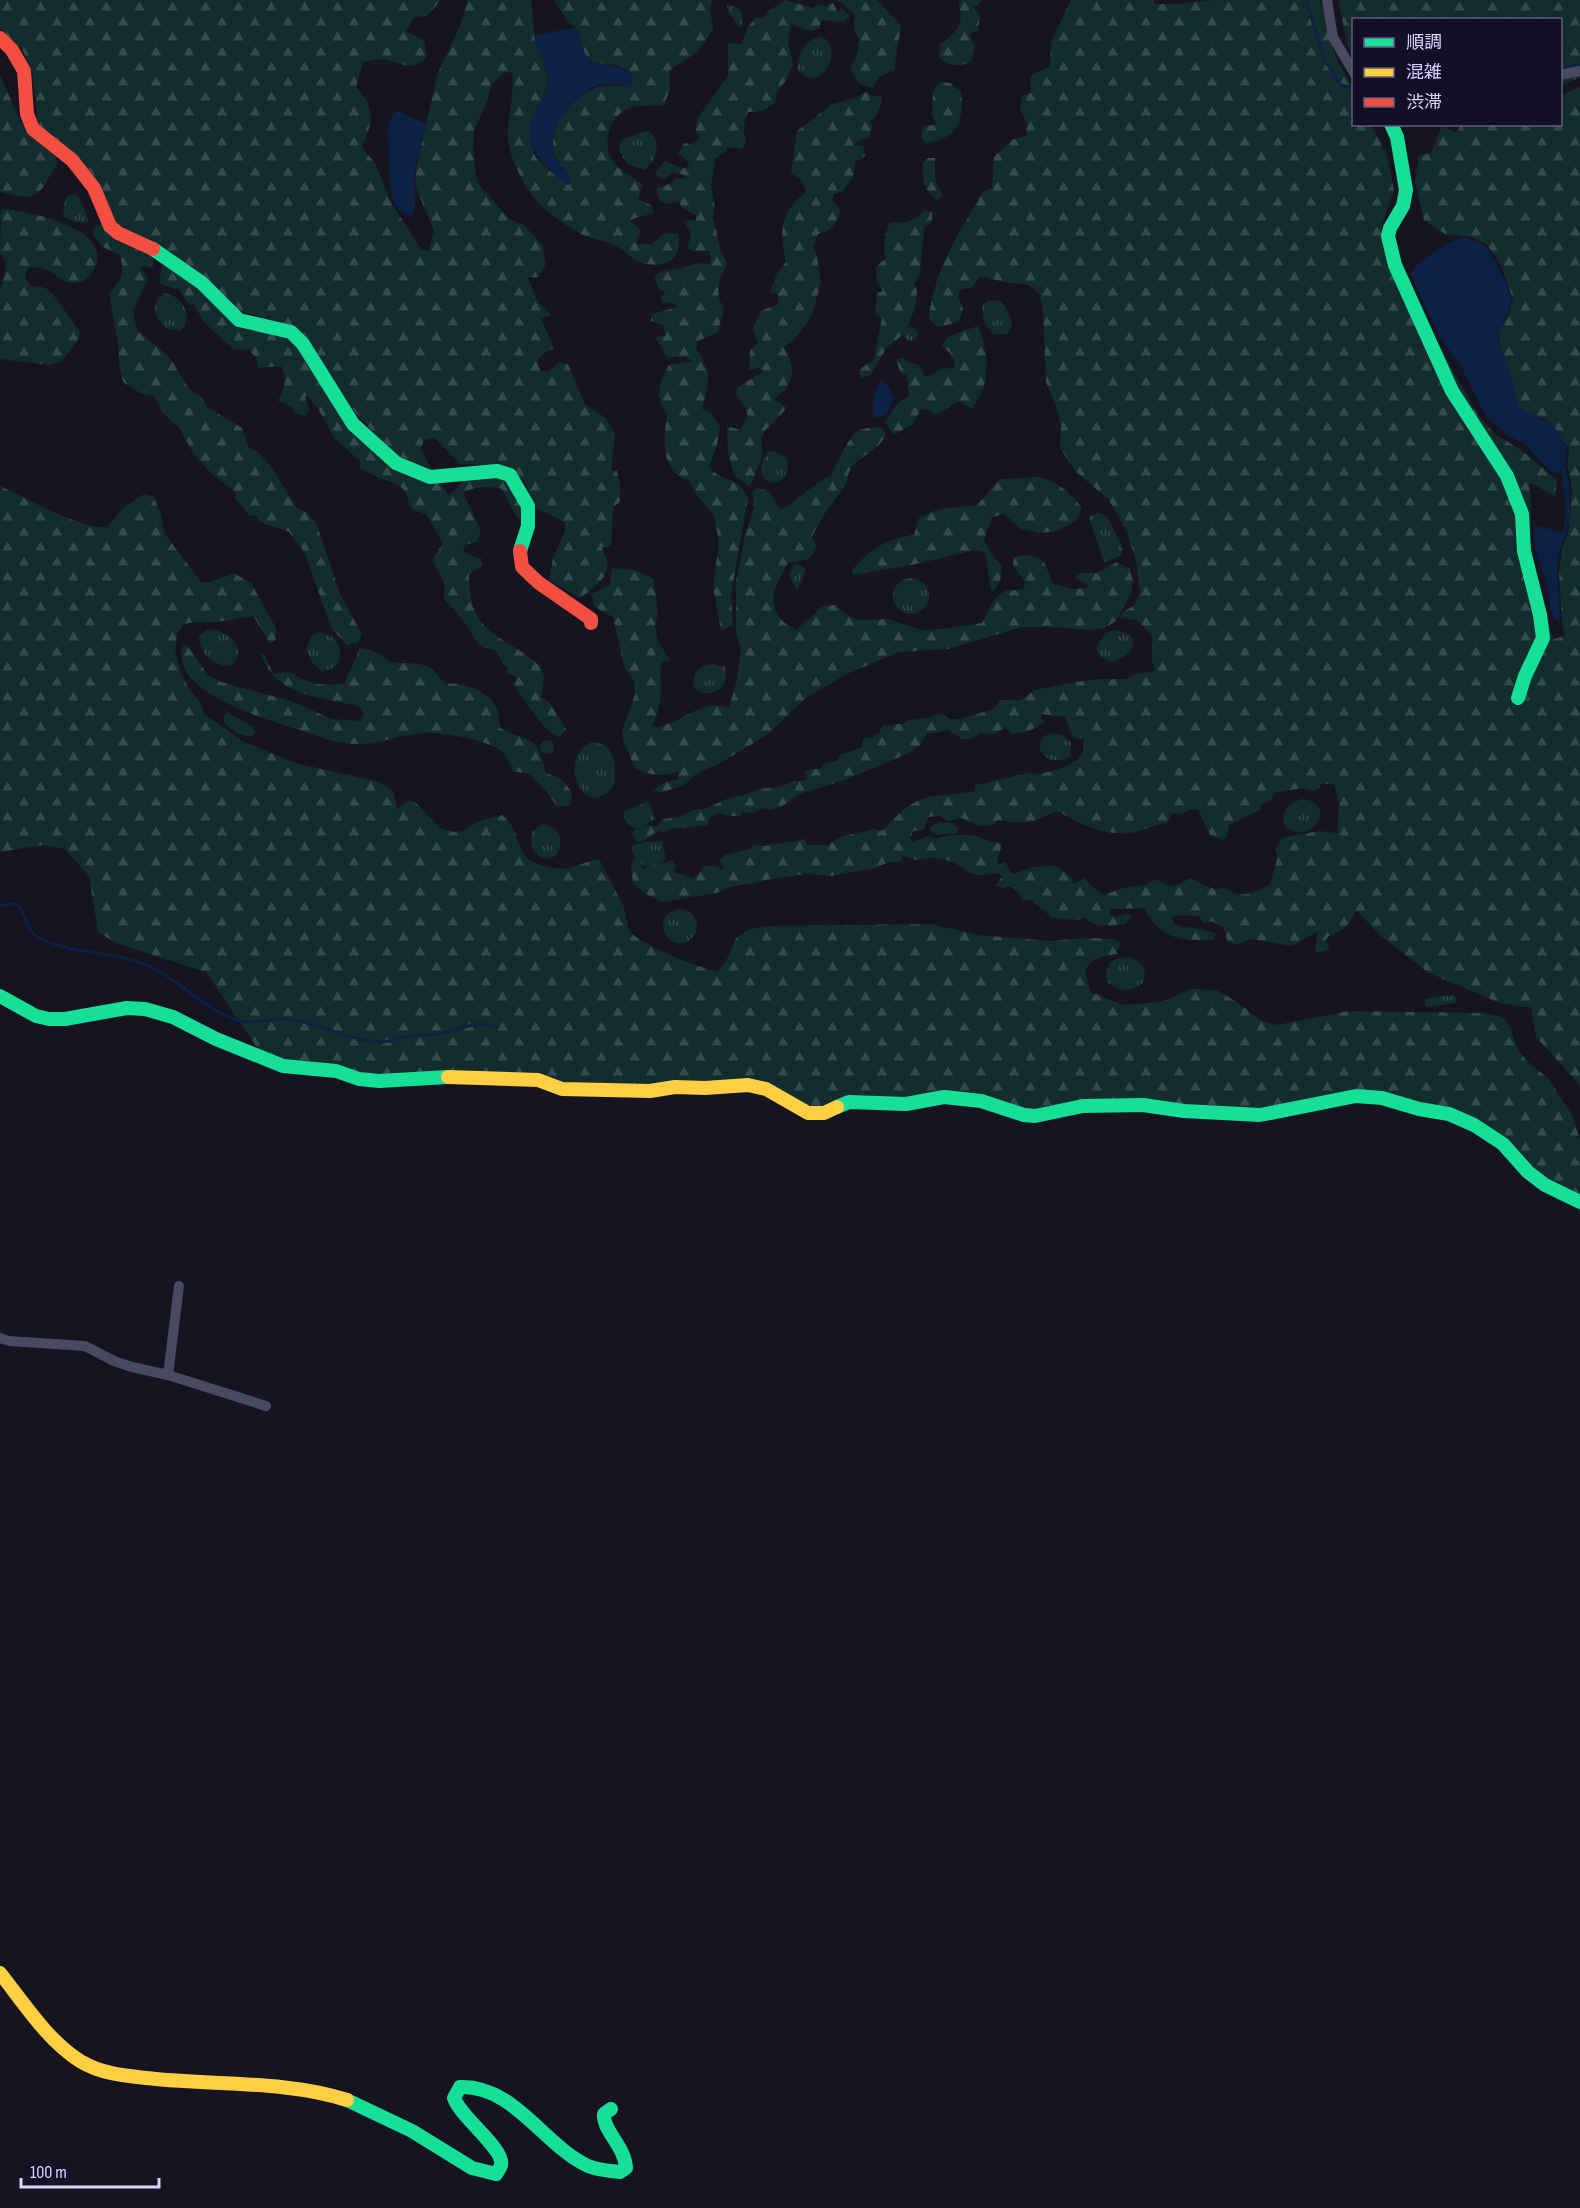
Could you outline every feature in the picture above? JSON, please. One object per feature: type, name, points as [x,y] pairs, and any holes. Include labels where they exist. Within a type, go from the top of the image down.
[{"type":"street","points":[[1327,0],[1334,37],[1352,68]]},
{"type":"street","points":[[0,38],[12,50],[24,71],[27,114],[33,129],[72,160],[94,188],[110,226],[155,250],[202,283],[239,320],[291,332],[303,344],[353,424],[396,463],[430,477],[497,471],[510,475],[528,506],[528,526],[520,549],[522,567],[538,583],[591,619],[591,624]]},
{"type":"street","points":[[1562,75],[1580,71]]},
{"type":"street","points":[[1392,126],[1397,137],[1406,190],[1403,206],[1388,236],[1395,265],[1452,390],[1507,476],[1522,514],[1524,550],[1540,615],[1543,638],[1525,675],[1518,698]]},
{"type":"street","points":[[0,996],[36,1016],[49,1019],[65,1019],[127,1008],[144,1009],[173,1017],[216,1039],[283,1066],[336,1071],[359,1079],[379,1081],[452,1077],[538,1080],[562,1089],[650,1091],[675,1087],[705,1088],[748,1085],[766,1089],[808,1113],[824,1113],[849,1102],[906,1104],[944,1097],[981,1101],[1024,1115],[1035,1116],[1083,1106],[1143,1105],[1184,1111],[1260,1114],[1356,1096],[1382,1098],[1419,1109],[1449,1114],[1474,1125],[1503,1144],[1528,1172],[1545,1185],[1580,1202]]},
{"type":"street","points":[[168,1375],[179,1286]]},
{"type":"street","points":[[0,1338],[9,1341],[85,1346],[114,1360],[266,1406]]},
{"type":"street","points":[[0,1973],[67,2051],[94,2068],[118,2075],[305,2090],[334,2096],[367,2108],[409,2129],[440,2146],[476,2171],[486,2174],[496,2174],[500,2171],[501,2157],[493,2144],[458,2111],[454,2098],[460,2087],[466,2085],[489,2091],[520,2112],[563,2150],[587,2166],[604,2171],[620,2172],[626,2168],[626,2162],[620,2147],[603,2122],[604,2114],[611,2109]]},
{"type":"green space","points":[[0,0],[441,0],[427,16],[413,18],[406,32],[424,40],[427,57],[412,66],[384,59],[363,62],[356,87],[367,102],[371,116],[369,130],[362,147],[376,165],[391,203],[422,250],[429,251],[434,230],[415,186],[416,168],[438,72],[460,26],[468,0],[531,0],[535,39],[544,62],[548,83],[530,142],[536,158],[568,185],[570,182],[568,177],[553,149],[553,139],[560,119],[572,103],[589,91],[606,86],[631,87],[632,73],[616,65],[595,63],[585,55],[578,30],[567,21],[554,0],[712,0],[710,8],[713,30],[697,52],[669,71],[670,89],[664,105],[627,109],[616,118],[609,131],[608,150],[611,157],[620,169],[643,185],[638,199],[651,205],[654,213],[629,220],[641,230],[636,244],[652,244],[664,233],[678,234],[678,249],[673,259],[668,262],[655,265],[642,263],[616,246],[581,234],[541,206],[535,199],[519,173],[508,140],[512,72],[503,73],[491,85],[487,102],[474,130],[473,152],[477,182],[508,218],[525,226],[542,245],[546,264],[538,277],[528,278],[538,302],[552,315],[541,319],[554,348],[544,353],[537,361],[540,370],[548,372],[559,362],[568,364],[585,404],[606,418],[615,434],[611,470],[617,471],[620,483],[620,502],[613,507],[611,547],[602,547],[607,559],[607,567],[599,582],[580,598],[549,580],[553,558],[565,532],[565,522],[537,509],[524,480],[503,466],[460,464],[435,438],[424,440],[421,450],[431,468],[393,454],[354,411],[315,352],[292,326],[240,311],[156,245],[116,223],[38,125],[32,71],[22,49],[0,29]]},
{"type":"green space","points":[[785,0],[813,8],[816,5],[826,6],[833,3],[838,12],[841,8],[850,16],[843,22],[822,20],[819,28],[812,31],[791,25],[788,42],[793,65],[785,82],[776,93],[776,102],[763,111],[748,112],[744,127],[746,141],[742,149],[727,147],[726,151],[715,159],[711,185],[715,207],[713,217],[721,252],[727,263],[718,291],[724,308],[718,332],[698,341],[696,348],[705,364],[708,377],[702,409],[710,412],[720,426],[717,445],[709,467],[719,475],[735,482],[748,498],[731,595],[733,625],[721,631],[713,586],[719,543],[714,515],[696,494],[689,480],[673,471],[668,462],[665,432],[668,414],[663,409],[659,397],[663,377],[669,365],[692,361],[685,357],[667,357],[655,337],[665,336],[663,325],[651,321],[652,314],[677,307],[672,302],[662,303],[661,297],[666,293],[659,289],[654,276],[664,270],[699,263],[709,264],[711,257],[708,251],[694,251],[687,248],[691,234],[684,221],[696,220],[696,215],[681,207],[679,201],[669,204],[660,201],[656,188],[670,184],[676,178],[684,179],[685,175],[672,172],[664,180],[655,174],[664,161],[683,168],[689,167],[688,162],[678,153],[684,143],[691,144],[700,138],[695,129],[697,119],[728,76],[728,43],[741,44],[748,27],[756,17],[763,18],[767,12]]},
{"type":"green space","points":[[835,0],[877,0],[901,25],[894,70],[879,77],[873,88],[858,83],[850,67],[858,53],[859,39],[854,30],[854,14],[841,2]]},
{"type":"green space","points":[[981,0],[978,6],[973,6],[980,16],[978,31],[971,32],[970,37],[975,46],[971,62],[954,65],[939,58],[940,44],[958,27],[961,16],[958,1]]},
{"type":"green space","points":[[1071,0],[1154,0],[1154,4],[1177,4],[1213,0],[1320,0],[1335,55],[1352,87],[1352,126],[1372,126],[1387,155],[1394,190],[1381,228],[1406,273],[1438,344],[1478,415],[1495,434],[1521,450],[1557,480],[1555,496],[1529,482],[1530,552],[1553,639],[1565,636],[1559,572],[1563,545],[1569,530],[1572,490],[1567,465],[1569,449],[1546,419],[1523,413],[1516,405],[1498,333],[1509,314],[1513,299],[1501,265],[1487,245],[1473,237],[1445,234],[1424,220],[1415,182],[1419,156],[1431,153],[1442,126],[1456,133],[1460,126],[1562,126],[1562,95],[1580,87],[1580,1088],[1536,1037],[1531,1008],[1500,1003],[1429,973],[1381,936],[1356,910],[1346,926],[1325,941],[1330,947],[1326,951],[1315,952],[1318,931],[1292,946],[1252,939],[1235,945],[1227,940],[1224,928],[1212,921],[1203,923],[1199,916],[1172,917],[1174,925],[1217,934],[1213,940],[1191,940],[1164,932],[1144,908],[1109,909],[1110,916],[1128,914],[1132,917],[1125,924],[1108,926],[1093,924],[1085,917],[1077,920],[1052,918],[1032,900],[1022,900],[1019,892],[1011,886],[1004,888],[995,886],[1002,877],[1000,873],[971,874],[955,863],[944,859],[916,860],[903,856],[900,862],[889,862],[875,868],[831,876],[806,874],[765,880],[733,886],[716,893],[663,902],[647,895],[633,883],[631,865],[635,858],[644,870],[647,867],[672,860],[676,865],[674,872],[692,878],[699,874],[704,866],[717,866],[722,870],[724,867],[720,861],[724,855],[750,849],[753,845],[764,846],[805,839],[807,845],[828,845],[840,837],[875,829],[882,831],[903,811],[921,799],[975,791],[975,785],[1028,773],[1041,774],[1062,768],[1077,760],[1083,752],[1084,739],[1073,738],[1065,717],[1042,714],[1040,718],[1045,721],[1038,727],[1012,734],[1006,728],[994,734],[980,733],[972,739],[962,739],[948,730],[927,734],[920,745],[909,753],[845,780],[799,794],[781,807],[770,810],[762,808],[754,813],[742,812],[740,816],[720,813],[710,817],[707,826],[658,831],[638,842],[632,834],[637,827],[649,825],[656,827],[663,819],[678,817],[697,809],[705,809],[731,797],[758,789],[780,787],[794,781],[804,781],[809,778],[804,771],[821,769],[823,764],[837,761],[840,755],[863,747],[864,737],[871,738],[879,733],[883,725],[903,724],[908,720],[931,717],[936,714],[950,719],[960,719],[994,709],[1000,700],[1021,700],[1035,690],[1097,679],[1126,679],[1136,674],[1155,671],[1152,661],[1152,636],[1137,620],[1120,618],[1123,612],[1133,606],[1140,593],[1136,561],[1127,532],[1109,500],[1075,471],[1060,448],[1061,427],[1058,412],[1046,382],[1043,310],[1039,293],[1027,284],[1009,283],[980,276],[973,287],[960,290],[958,296],[963,309],[959,322],[938,327],[929,319],[936,285],[949,252],[983,191],[992,188],[994,157],[1012,140],[1026,136],[1027,123],[1020,110],[1022,96],[1031,93],[1030,76],[1050,66],[1051,42]],"holes":[[[1321,784],[1334,784],[1339,804],[1337,833],[1319,831],[1281,838],[1275,851],[1278,856],[1270,884],[1248,894],[1236,894],[1226,888],[1214,889],[1188,878],[1180,884],[1169,886],[1155,880],[1145,886],[1130,886],[1104,895],[1084,878],[1074,884],[1071,877],[1056,866],[1034,867],[1012,874],[1005,862],[997,864],[1002,843],[970,835],[936,839],[929,836],[912,842],[910,838],[913,831],[924,830],[928,817],[940,816],[948,821],[962,818],[977,825],[992,826],[999,820],[1021,823],[1034,821],[1058,811],[1095,829],[1126,833],[1168,823],[1172,813],[1183,814],[1190,809],[1198,810],[1210,835],[1223,840],[1227,837],[1229,825],[1260,810],[1261,804],[1271,801],[1274,793],[1302,788],[1314,791],[1320,788]]]},
{"type":"green space","points":[[1338,0],[1580,0],[1580,77],[1562,86],[1562,18],[1352,18],[1352,56]]},
{"type":"green space","points":[[727,5],[736,7],[742,13],[742,26],[738,27]]},
{"type":"green space","points":[[821,36],[828,42],[831,59],[822,74],[814,78],[806,76],[797,69],[799,58],[811,40]]},
{"type":"green space","points":[[0,75],[20,121],[56,157],[57,164],[45,184],[41,190],[31,196],[23,197],[0,192]]},
{"type":"green space","points":[[941,82],[950,83],[961,91],[960,119],[957,126],[946,137],[926,143],[921,137],[923,126],[935,125],[936,122],[932,116],[933,91]]},
{"type":"green space","points":[[866,92],[882,97],[881,105],[870,123],[873,125],[869,138],[853,145],[863,146],[865,156],[855,162],[853,177],[843,191],[834,194],[832,201],[841,209],[838,218],[831,228],[818,234],[813,247],[821,283],[811,317],[792,342],[783,347],[790,362],[792,376],[786,388],[774,399],[787,408],[764,432],[761,439],[763,455],[750,487],[734,475],[728,453],[727,426],[740,430],[748,417],[745,407],[736,395],[738,387],[764,371],[759,368],[749,370],[750,350],[758,343],[753,328],[761,311],[778,304],[778,294],[770,293],[777,273],[786,262],[782,232],[786,215],[797,199],[806,192],[803,182],[791,173],[797,131],[832,104],[855,98]]},
{"type":"green space","points":[[649,131],[657,146],[653,161],[645,170],[627,164],[619,151],[621,140]]},
{"type":"green space","points":[[928,158],[935,158],[935,181],[943,195],[938,200],[929,193],[924,184],[923,162]]},
{"type":"green space","points":[[68,195],[77,195],[89,222],[75,222],[63,216],[65,199]]},
{"type":"green space","points":[[1,209],[30,213],[66,225],[82,233],[93,244],[98,256],[93,271],[78,283],[65,282],[46,270],[28,267],[25,276],[30,286],[43,287],[49,291],[80,331],[79,338],[62,361],[49,365],[0,359],[0,290],[6,270],[5,260],[0,254]]},
{"type":"green space","points":[[923,211],[932,212],[932,221],[924,228],[920,272],[914,284],[917,291],[915,308],[905,333],[887,347],[871,375],[861,378],[859,370],[874,359],[882,318],[875,314],[877,293],[883,291],[877,281],[876,267],[886,258],[884,244],[888,226],[890,222],[912,220]]},
{"type":"green space","points":[[102,223],[154,255],[152,268],[142,266],[140,269],[148,279],[133,311],[137,331],[167,356],[187,386],[201,396],[207,407],[242,428],[249,448],[258,452],[272,468],[297,508],[307,512],[317,525],[340,594],[362,634],[358,643],[347,645],[331,628],[305,553],[289,532],[260,522],[255,515],[250,516],[235,498],[236,493],[211,473],[193,453],[180,429],[162,412],[154,396],[142,394],[123,382],[109,293],[122,276],[122,267],[119,254],[105,248],[96,238],[93,228]]},
{"type":"green space","points":[[168,263],[234,319],[296,341],[352,426],[441,484],[449,495],[461,484],[462,479],[504,478],[522,504],[522,519],[517,518],[502,489],[482,487],[463,493],[481,531],[477,542],[465,545],[463,551],[482,559],[482,566],[469,574],[470,595],[481,622],[500,639],[540,666],[544,677],[541,696],[549,702],[566,729],[560,737],[548,730],[535,715],[514,685],[517,677],[507,673],[508,668],[496,651],[478,643],[462,619],[444,599],[445,585],[432,560],[443,543],[426,514],[411,507],[399,485],[370,474],[359,467],[360,461],[335,439],[317,407],[307,395],[305,397],[309,410],[306,416],[295,413],[291,406],[278,401],[284,384],[281,366],[258,368],[256,358],[249,350],[233,349],[203,321],[194,304],[190,305],[179,290],[159,283],[162,266]]},
{"type":"green space","points":[[164,293],[176,298],[184,307],[187,319],[181,331],[167,329],[156,316],[156,301]]},
{"type":"green space","points":[[988,300],[1001,301],[1008,311],[1011,318],[1011,329],[1007,334],[994,334],[986,324],[982,309],[983,304]]},
{"type":"green space","points":[[978,326],[985,350],[986,377],[982,392],[972,409],[960,401],[935,415],[930,410],[921,409],[913,424],[894,435],[885,422],[898,403],[909,396],[907,375],[901,374],[896,360],[902,357],[909,363],[919,365],[924,375],[929,376],[941,369],[953,368],[955,363],[950,353],[941,346],[949,336]]},
{"type":"green space","points":[[911,327],[916,329],[918,334],[916,339],[911,341],[906,339],[904,334],[906,329]]},
{"type":"green space","points":[[876,427],[883,428],[886,435],[880,444],[850,469],[845,486],[826,512],[812,537],[817,547],[809,559],[788,563],[775,589],[774,603],[781,620],[796,630],[823,606],[836,605],[856,620],[888,619],[921,630],[982,623],[995,598],[1005,591],[1024,589],[1025,583],[1013,564],[1014,557],[1025,555],[1038,557],[1045,564],[1053,584],[1072,589],[1088,588],[1087,584],[1076,579],[1077,573],[1097,573],[1117,562],[1130,569],[1133,581],[1131,594],[1116,621],[1105,628],[1087,630],[1022,627],[948,649],[899,652],[847,674],[807,697],[768,734],[719,764],[701,771],[684,785],[664,792],[651,791],[666,782],[678,779],[678,772],[656,775],[635,768],[623,741],[622,731],[635,694],[634,682],[624,666],[613,617],[595,607],[591,594],[610,585],[612,569],[634,570],[654,579],[658,613],[655,625],[658,642],[671,661],[662,662],[661,697],[652,727],[662,726],[709,706],[719,705],[729,708],[737,679],[741,649],[736,632],[736,582],[745,534],[754,509],[753,492],[758,488],[770,492],[778,507],[783,509],[823,479],[831,476],[856,432]]},
{"type":"green space","points":[[775,451],[787,458],[787,470],[783,478],[777,482],[771,482],[761,473],[762,464],[768,452]]},
{"type":"green space","points":[[1038,477],[1063,488],[1082,508],[1076,520],[1058,531],[1039,533],[1021,529],[1004,514],[992,517],[984,540],[992,555],[1002,566],[1000,582],[994,591],[991,590],[985,552],[975,550],[912,565],[853,575],[852,570],[879,546],[895,539],[914,535],[919,518],[939,509],[977,505],[1000,479]]},
{"type":"green space","points":[[0,486],[68,518],[107,527],[123,508],[144,494],[153,496],[161,514],[164,533],[201,582],[210,582],[234,573],[251,583],[276,628],[276,639],[270,644],[254,617],[184,624],[177,634],[175,650],[180,671],[189,689],[200,702],[204,714],[244,742],[295,763],[379,782],[393,791],[397,809],[408,801],[415,802],[440,828],[454,832],[463,831],[479,821],[502,815],[513,828],[525,856],[542,866],[562,869],[599,859],[624,907],[629,932],[671,955],[717,972],[726,961],[736,938],[749,929],[768,926],[931,924],[979,935],[1049,941],[1112,939],[1120,942],[1117,954],[1094,960],[1085,971],[1091,992],[1123,1005],[1161,1002],[1192,989],[1216,990],[1237,1002],[1260,1020],[1277,1025],[1348,1011],[1483,1013],[1503,1017],[1510,1026],[1517,1049],[1528,1062],[1548,1078],[1572,1115],[1580,1140],[1580,1198],[1551,1185],[1510,1145],[1405,1099],[1258,1111],[1038,1112],[989,1100],[808,1109],[770,1087],[653,1087],[377,1077],[284,1063],[259,1051],[206,972],[116,943],[98,932],[89,876],[65,849],[43,845],[0,852]]},
{"type":"green space","points":[[1097,513],[1107,516],[1123,549],[1121,556],[1104,562],[1089,517]]},
{"type":"green space","points":[[794,564],[801,565],[806,570],[797,591],[789,576]]},
{"type":"green space","points":[[911,578],[924,583],[929,596],[924,609],[911,614],[898,609],[893,596],[898,583]]},
{"type":"green space","points":[[208,629],[228,636],[237,645],[237,658],[233,665],[214,662],[205,653],[199,636]]},
{"type":"green space","points":[[1114,630],[1130,635],[1133,644],[1131,650],[1112,662],[1100,657],[1096,648],[1105,633]]},
{"type":"green space","points":[[319,632],[334,639],[340,652],[338,664],[322,671],[313,664],[306,650],[311,636]]},
{"type":"green space","points":[[186,644],[208,675],[221,682],[294,702],[331,719],[360,721],[364,715],[361,708],[310,696],[289,688],[272,674],[260,653],[265,656],[273,674],[290,673],[323,685],[345,683],[359,648],[376,652],[390,662],[427,666],[445,684],[452,683],[475,688],[488,697],[497,708],[500,728],[535,745],[546,773],[563,780],[572,793],[570,806],[557,806],[529,774],[512,771],[505,754],[499,749],[478,741],[452,735],[421,733],[371,743],[346,743],[230,705],[213,696],[188,674],[182,661],[182,647]]},
{"type":"green space","points":[[713,664],[725,667],[725,680],[722,686],[713,693],[700,692],[694,688],[695,674],[703,666]]},
{"type":"green space","points":[[227,712],[253,727],[255,733],[251,737],[238,734],[224,723],[224,716]]},
{"type":"green space","points":[[1051,733],[1063,735],[1071,743],[1070,757],[1053,760],[1042,753],[1040,742]]},
{"type":"green space","points":[[544,740],[550,740],[554,747],[550,754],[544,754],[540,750],[540,744]]},
{"type":"green space","points":[[592,742],[606,746],[613,757],[615,770],[614,785],[603,795],[593,797],[584,793],[575,773],[575,761],[581,750]]},
{"type":"green space","points":[[1302,799],[1313,802],[1319,808],[1320,815],[1311,828],[1303,832],[1294,831],[1284,825],[1284,815],[1289,805]]},
{"type":"green space","points":[[647,802],[650,804],[655,819],[637,828],[629,825],[623,815],[626,810]]},
{"type":"green space","points":[[939,822],[953,823],[958,828],[956,833],[938,835],[929,830]]},
{"type":"green space","points":[[542,824],[552,828],[561,841],[560,849],[551,858],[544,858],[536,853],[532,846],[533,831]]},
{"type":"green space","points":[[662,841],[666,859],[654,866],[641,864],[631,849],[633,845],[644,842]]},
{"type":"green space","points":[[680,909],[692,914],[697,926],[692,938],[680,943],[668,938],[663,926],[668,914]]},
{"type":"green space","points":[[1129,957],[1143,967],[1145,974],[1143,983],[1125,990],[1116,988],[1107,982],[1106,972],[1110,962]]},
{"type":"green space","points":[[1454,995],[1457,999],[1456,1003],[1427,1007],[1425,1004],[1425,999],[1428,998]]},
{"type":"water","points":[[575,27],[588,58],[597,63],[620,68],[633,76],[631,87],[603,84],[584,93],[559,121],[554,133],[554,154],[569,175],[569,185],[558,178],[541,160],[532,146],[530,131],[534,114],[548,83],[548,74],[534,36]]},
{"type":"water","points":[[396,110],[426,124],[414,171],[415,208],[411,216],[403,213],[397,207],[391,191],[387,130]]},
{"type":"water","points":[[1467,238],[1481,243],[1488,250],[1512,298],[1498,338],[1518,404],[1524,410],[1553,425],[1567,451],[1565,466],[1569,483],[1570,514],[1557,562],[1560,622],[1554,619],[1552,614],[1546,581],[1535,547],[1534,533],[1535,525],[1563,533],[1566,510],[1561,471],[1551,472],[1522,442],[1507,435],[1485,415],[1463,370],[1439,335],[1411,276],[1413,268],[1438,249],[1459,239]]},
{"type":"water","points":[[882,379],[889,387],[894,399],[886,415],[876,418],[873,417],[873,402],[875,391]]},
{"type":"waterway","points":[[1306,0],[1325,61],[1341,85],[1352,88]]},
{"type":"waterway","points":[[1562,67],[1580,65]]},
{"type":"waterway","points":[[0,906],[17,905],[24,914],[29,927],[39,938],[66,947],[136,961],[149,966],[212,1008],[241,1021],[288,1019],[369,1041],[381,1042],[408,1036],[444,1033],[472,1025],[482,1024],[496,1027]]},
{"type":"traffic: fast","points":[[1392,126],[1397,137],[1406,190],[1403,206],[1388,236],[1395,265],[1452,391],[1507,476],[1522,514],[1524,551],[1540,615],[1543,638],[1525,676],[1518,698]]},
{"type":"traffic: fast","points":[[153,249],[202,283],[239,320],[291,332],[303,344],[353,424],[396,463],[430,477],[497,471],[510,475],[528,506],[528,526],[520,551]]},
{"type":"traffic: fast","points":[[0,996],[36,1016],[49,1019],[65,1019],[127,1008],[145,1009],[173,1017],[216,1039],[283,1066],[336,1071],[359,1079],[379,1081],[448,1077]]},
{"type":"traffic: fast","points":[[837,1107],[849,1102],[906,1104],[944,1097],[981,1101],[1024,1115],[1035,1116],[1083,1106],[1143,1105],[1184,1111],[1260,1115],[1356,1096],[1382,1098],[1419,1109],[1449,1114],[1474,1125],[1503,1144],[1528,1172],[1545,1185],[1580,1202]]},
{"type":"traffic: fast","points":[[347,2100],[412,2131],[472,2168],[496,2174],[500,2169],[500,2158],[490,2142],[458,2106],[454,2098],[460,2087],[479,2089],[496,2096],[527,2118],[557,2145],[588,2166],[620,2172],[626,2168],[625,2160],[604,2120],[604,2114],[611,2109]]},
{"type":"traffic: slow","points":[[448,1077],[538,1080],[562,1089],[650,1091],[675,1087],[705,1088],[748,1085],[766,1089],[808,1113],[824,1113],[837,1107]]},
{"type":"traffic: slow","points":[[0,1973],[57,2043],[89,2066],[116,2074],[179,2081],[277,2087],[325,2094],[347,2100]]},
{"type":"traffic: jam","points":[[0,38],[12,50],[24,71],[27,114],[33,129],[72,160],[94,188],[110,226],[118,233],[153,249]]},
{"type":"traffic: jam","points":[[520,551],[522,567],[539,583],[591,619],[591,623]]}]
